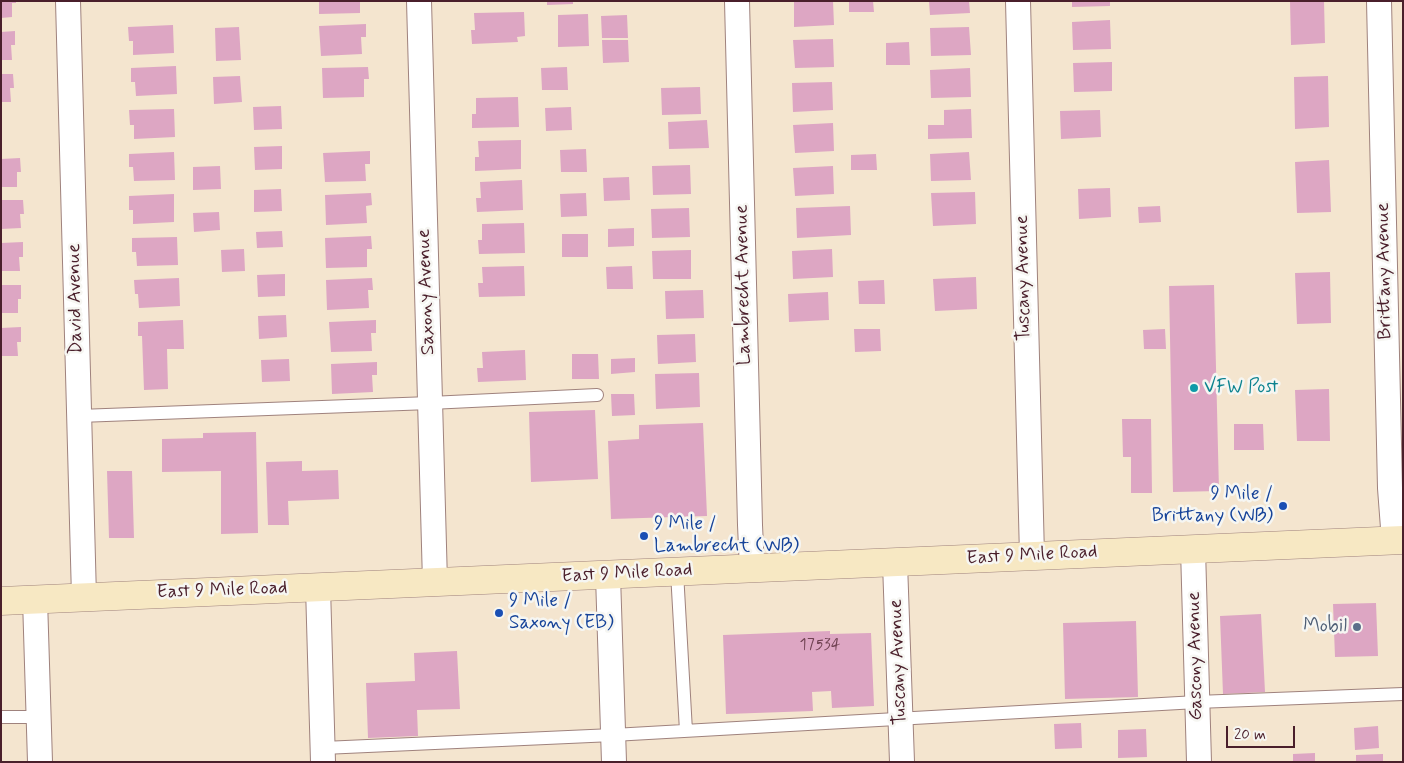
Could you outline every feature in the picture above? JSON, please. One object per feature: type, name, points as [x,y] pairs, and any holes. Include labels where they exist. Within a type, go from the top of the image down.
[{"type":"main road","name":"East 9 Mile Road","points":[[1,601],[608,576],[1398,540]]},
{"type":"street","name":"David Avenue","points":[[68,1],[84,597]]},
{"type":"street","name":"Saxony Avenue","points":[[419,1],[435,582]]},
{"type":"street","name":"Lambrecht Avenue","points":[[737,1],[752,569]]},
{"type":"street","name":"Tuscany Avenue","points":[[1018,1],[1032,556]]},
{"type":"street","name":"Brittany Avenue","points":[[1379,1],[1396,402],[1390,488],[1398,540]]},
{"type":"street","name":"Gascony Avenue","points":[[1193,549],[1199,762]]},
{"type":"street","name":"Tuscany Avenue","points":[[895,563],[902,762]]},
{"type":"street","points":[[608,576],[614,762]]},
{"type":"street","points":[[318,587],[323,755]]},
{"type":"street","points":[[35,600],[40,762]]},
{"type":"lane","points":[[79,416],[597,395]]},
{"type":"lane","points":[[677,572],[686,731]]},
{"type":"lane","points":[[323,755],[613,735],[1197,702],[1403,694]]},
{"type":"lane","points":[[1,717],[39,717]]},
{"type":"building","points":[[1,1],[16,1],[16,3],[12,3],[12,17],[1,18]]},
{"type":"building","points":[[319,1],[360,1],[360,13],[319,14]]},
{"type":"building","points":[[547,1],[573,1],[573,4],[547,5]]},
{"type":"building","points":[[794,1],[833,1],[834,25],[794,27]]},
{"type":"building","points":[[849,1],[873,1],[874,12],[849,12]]},
{"type":"building","points":[[929,1],[969,1],[970,13],[930,15]]},
{"type":"building","points":[[1072,1],[1110,1],[1110,6],[1072,7]]},
{"type":"building","points":[[1290,1],[1324,1],[1325,43],[1291,45]]},
{"type":"building","points":[[524,12],[525,36],[517,37],[518,42],[472,44],[471,30],[475,30],[474,13]]},
{"type":"building","points":[[588,14],[589,46],[558,47],[558,15]]},
{"type":"building","points":[[627,15],[628,38],[602,38],[601,16]]},
{"type":"building","points":[[1110,20],[1111,49],[1073,50],[1072,22]]},
{"type":"building","points":[[366,24],[366,37],[361,37],[362,54],[321,56],[319,26]]},
{"type":"building","points":[[173,25],[174,53],[133,55],[133,41],[129,41],[128,27]]},
{"type":"building","points":[[239,27],[241,60],[216,61],[215,28]]},
{"type":"building","points":[[969,27],[971,55],[931,56],[930,28]]},
{"type":"building","points":[[15,31],[15,45],[11,45],[12,60],[1,60],[1,32]]},
{"type":"building","points":[[833,39],[834,67],[795,68],[793,40]]},
{"type":"building","points":[[602,40],[628,40],[629,62],[603,63]]},
{"type":"building","points":[[909,42],[910,65],[886,65],[886,43]]},
{"type":"building","points":[[1112,62],[1112,91],[1074,92],[1073,63]]},
{"type":"building","points":[[176,66],[177,94],[136,96],[135,82],[131,82],[131,68]]},
{"type":"building","points":[[368,67],[369,79],[364,79],[364,97],[323,98],[322,68]]},
{"type":"building","points":[[567,67],[568,90],[542,90],[541,68]]},
{"type":"building","points":[[970,68],[971,97],[931,98],[930,70]]},
{"type":"building","points":[[1,74],[13,74],[14,88],[10,88],[11,102],[1,102]]},
{"type":"building","points":[[240,76],[242,102],[214,104],[213,77]]},
{"type":"building","points":[[1328,76],[1329,127],[1295,129],[1294,77]]},
{"type":"building","points":[[832,82],[833,110],[793,112],[792,83]]},
{"type":"building","points":[[700,87],[701,114],[662,115],[661,88]]},
{"type":"building","points":[[518,97],[519,127],[472,128],[472,114],[476,114],[476,98]]},
{"type":"building","points":[[281,106],[282,129],[254,130],[253,107]]},
{"type":"building","points":[[571,107],[572,130],[546,131],[545,108]]},
{"type":"building","points":[[174,109],[175,137],[134,139],[134,125],[130,125],[129,110]]},
{"type":"building","points":[[971,109],[972,138],[928,139],[928,125],[944,125],[944,110]]},
{"type":"building","points":[[1100,110],[1101,137],[1061,139],[1060,111]]},
{"type":"building","points":[[707,120],[709,148],[669,149],[668,122]]},
{"type":"building","points":[[833,123],[834,151],[795,153],[793,125]]},
{"type":"building","points":[[521,140],[521,169],[475,171],[475,157],[479,157],[478,141]]},
{"type":"building","points":[[282,146],[282,169],[255,170],[254,147]]},
{"type":"building","points":[[586,149],[587,172],[561,172],[560,150]]},
{"type":"building","points":[[370,151],[370,164],[365,164],[366,181],[325,182],[323,153]]},
{"type":"building","points":[[174,152],[175,180],[134,181],[133,167],[129,167],[129,154]]},
{"type":"building","points":[[969,152],[971,180],[931,181],[930,154]]},
{"type":"building","points":[[876,154],[877,170],[851,170],[851,155]]},
{"type":"building","points":[[20,158],[21,172],[17,172],[17,187],[1,187],[1,159]]},
{"type":"building","points":[[1329,160],[1331,212],[1297,213],[1295,162]]},
{"type":"building","points":[[690,165],[691,194],[653,195],[652,166]]},
{"type":"building","points":[[220,166],[221,189],[193,190],[193,167]]},
{"type":"building","points":[[833,166],[834,194],[795,196],[793,168]]},
{"type":"building","points":[[629,177],[630,200],[604,201],[603,178]]},
{"type":"building","points":[[522,180],[523,210],[477,212],[476,198],[481,198],[480,182]]},
{"type":"building","points":[[1110,188],[1111,217],[1079,219],[1078,189]]},
{"type":"building","points":[[281,189],[282,211],[254,212],[254,190]]},
{"type":"building","points":[[975,192],[976,224],[933,226],[931,193]]},
{"type":"building","points":[[371,193],[372,205],[366,206],[367,223],[326,225],[325,195]]},
{"type":"building","points":[[586,193],[587,216],[561,217],[560,194]]},
{"type":"building","points":[[174,194],[174,222],[133,224],[133,210],[129,210],[129,196]]},
{"type":"building","points":[[1,200],[23,200],[24,214],[20,214],[21,228],[1,229]]},
{"type":"building","points":[[850,206],[851,235],[797,238],[796,208]]},
{"type":"building","points":[[1160,206],[1161,222],[1139,223],[1138,207]]},
{"type":"building","points":[[689,208],[690,237],[652,238],[651,209]]},
{"type":"building","points":[[219,212],[220,230],[194,232],[193,213]]},
{"type":"building","points":[[524,223],[525,253],[479,254],[478,240],[482,240],[482,224]]},
{"type":"building","points":[[634,228],[634,246],[608,247],[608,229]]},
{"type":"building","points":[[282,231],[283,247],[257,248],[256,232]]},
{"type":"building","points":[[562,234],[588,234],[588,257],[562,257]]},
{"type":"building","points":[[371,236],[372,249],[367,249],[367,267],[326,268],[325,238]]},
{"type":"building","points":[[177,237],[178,265],[137,266],[136,252],[132,252],[132,238]]},
{"type":"building","points":[[23,242],[23,257],[19,257],[20,271],[1,271],[1,243]]},
{"type":"building","points":[[244,249],[245,271],[222,272],[221,250]]},
{"type":"building","points":[[832,249],[833,277],[793,279],[792,251]]},
{"type":"building","points":[[691,250],[691,279],[653,279],[652,251]]},
{"type":"building","points":[[524,266],[525,296],[479,297],[478,283],[483,283],[482,267]]},
{"type":"building","points":[[632,266],[633,289],[607,289],[606,267]]},
{"type":"building","points":[[1330,272],[1331,323],[1297,324],[1295,273]]},
{"type":"building","points":[[285,274],[285,296],[258,297],[257,275]]},
{"type":"building","points":[[976,277],[977,309],[935,311],[933,279]]},
{"type":"building","points":[[179,278],[180,306],[139,308],[134,280]]},
{"type":"building","points":[[372,278],[373,290],[368,290],[369,308],[327,310],[326,280]]},
{"type":"building","points":[[884,280],[885,304],[859,304],[858,281]]},
{"type":"building","points":[[1,285],[21,285],[18,313],[1,313]]},
{"type":"building","name":"VFW Post","points":[[1214,285],[1219,491],[1173,492],[1169,286]]},
{"type":"building","points":[[703,290],[704,318],[666,319],[665,291]]},
{"type":"building","points":[[828,292],[829,320],[789,322],[788,294]]},
{"type":"building","points":[[286,315],[287,337],[259,339],[258,316]]},
{"type":"building","points":[[183,320],[184,349],[167,349],[168,389],[144,390],[142,336],[138,336],[138,322]]},
{"type":"building","points":[[376,320],[376,333],[371,333],[372,351],[331,352],[329,322]]},
{"type":"building","points":[[21,327],[21,342],[17,342],[18,356],[1,356],[1,328]]},
{"type":"building","points":[[854,329],[880,329],[881,351],[855,352]]},
{"type":"building","points":[[1165,329],[1166,349],[1144,349],[1143,330]]},
{"type":"building","points":[[695,334],[696,362],[658,364],[657,335]]},
{"type":"building","points":[[525,350],[526,380],[478,382],[477,368],[483,368],[482,352]]},
{"type":"building","points":[[572,354],[598,354],[599,379],[572,379]]},
{"type":"building","points":[[635,358],[635,372],[611,374],[611,359]]},
{"type":"building","points":[[289,359],[290,381],[262,382],[261,360]]},
{"type":"building","points":[[377,362],[377,375],[372,375],[373,392],[332,394],[331,364]]},
{"type":"building","points":[[699,373],[700,407],[656,409],[655,374]]},
{"type":"building","points":[[1329,389],[1330,441],[1297,441],[1295,390]]},
{"type":"building","points":[[611,394],[634,394],[635,415],[612,416]]},
{"type":"building","points":[[595,410],[598,479],[531,482],[529,412]]},
{"type":"building","points":[[1122,419],[1151,419],[1152,493],[1131,493],[1131,457],[1123,457]]},
{"type":"building","points":[[703,423],[707,516],[611,519],[608,441],[639,439],[639,425]]},
{"type":"building","points":[[1234,424],[1263,424],[1264,450],[1234,450]]},
{"type":"building","points":[[256,432],[258,533],[221,534],[221,471],[162,472],[162,439],[203,438],[203,433]]},
{"type":"building","points":[[302,461],[302,471],[338,470],[339,499],[288,501],[289,525],[268,525],[266,462]]},
{"type":"building","points":[[107,471],[132,471],[134,538],[109,538]]},
{"type":"building","points":[[1376,603],[1378,656],[1335,657],[1333,604]]},
{"type":"building","points":[[1261,614],[1265,692],[1223,694],[1220,616]]},
{"type":"building","points":[[1136,621],[1138,697],[1065,699],[1063,623]]},
{"type":"building","points":[[830,631],[830,634],[871,633],[874,706],[832,708],[831,691],[812,692],[813,711],[726,714],[723,635]]},
{"type":"building","points":[[457,651],[460,709],[417,710],[418,736],[368,738],[366,683],[415,681],[414,653]]},
{"type":"building","points":[[1081,723],[1082,748],[1055,749],[1054,724]]},
{"type":"building","points":[[1378,726],[1379,748],[1355,750],[1354,728]]},
{"type":"building","points":[[1146,729],[1147,757],[1118,758],[1118,730]]},
{"type":"building","points":[[1315,753],[1315,762],[1293,762],[1293,754]]},
{"type":"building","points":[[1383,754],[1383,762],[1356,762],[1356,755]]},
{"type":"place","name":"VFW Post","points":[[1194,388]]},
{"type":"place","name":"9 Mile / Brittany (WB)","points":[[1283,506]]},
{"type":"place","name":"9 Mile / Lambrecht (WB)","points":[[644,536]]},
{"type":"place","name":"9 Mile / Saxony (EB)","points":[[499,613]]},
{"type":"place","name":"Mobil","points":[[1357,627]]}]
